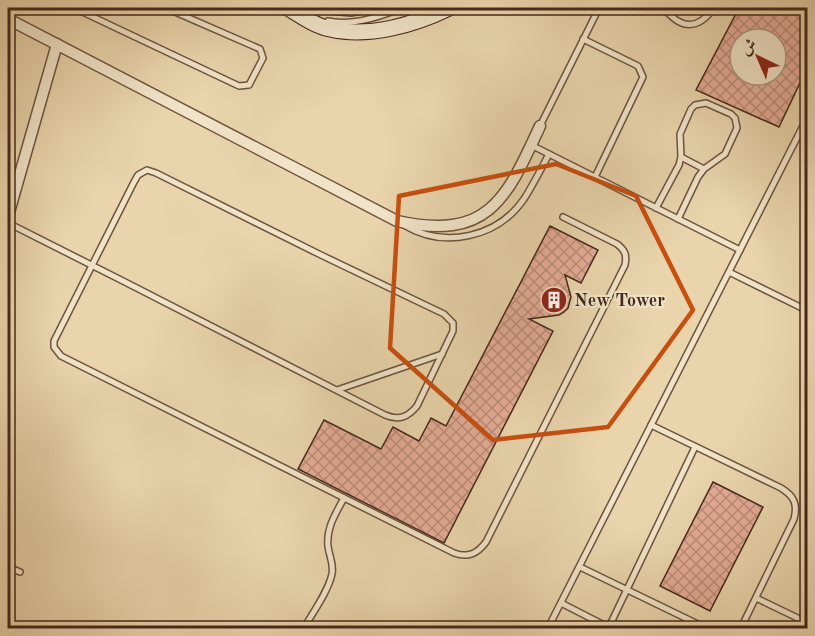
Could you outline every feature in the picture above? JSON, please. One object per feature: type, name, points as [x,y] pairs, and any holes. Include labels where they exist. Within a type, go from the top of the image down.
[{"type":"street","points":[[293,9],[313,23],[329,29],[370,31],[414,22],[449,8]]},
{"type":"street","points":[[8,19],[397,221],[426,227],[460,224],[492,207],[510,186],[540,126]]},
{"type":"street","points":[[8,216],[57,44]]},
{"type":"lane","points":[[74,8],[239,86],[249,85],[263,58],[260,50],[166,8]]},
{"type":"lane","points":[[293,9],[351,13],[375,8],[375,17]]},
{"type":"lane","points":[[293,9],[332,22],[352,22],[401,8]]},
{"type":"lane","points":[[540,126],[599,8]]},
{"type":"lane","points":[[664,8],[680,22],[690,25],[699,24],[714,8]]},
{"type":"lane","points":[[584,39],[638,66],[643,77],[595,177]]},
{"type":"lane","points":[[656,208],[681,157],[680,134],[695,105],[706,103],[731,114],[737,123],[737,128],[725,154],[698,177],[678,219]]},
{"type":"lane","points":[[548,628],[807,116]]},
{"type":"lane","points":[[531,145],[740,250]]},
{"type":"lane","points":[[397,221],[413,231],[438,238],[465,237],[487,230],[524,199],[549,154]]},
{"type":"lane","points":[[681,157],[704,170]]},
{"type":"lane","points":[[8,223],[92,265],[385,415],[393,418],[402,418],[410,414],[417,406],[453,331],[453,323],[444,314],[147,170],[138,175],[134,182],[92,265],[54,341],[56,352],[454,554],[463,556],[472,554],[486,542],[625,265],[626,257],[623,249],[617,244],[563,217]]},
{"type":"lane","points":[[729,272],[807,311]]},
{"type":"lane","points":[[337,390],[442,354]]},
{"type":"lane","points":[[651,425],[781,488],[795,500],[797,510],[794,519],[741,628]]},
{"type":"lane","points":[[561,603],[610,628],[695,447]]},
{"type":"lane","points":[[304,628],[331,578],[332,561],[328,552],[328,534],[330,523],[344,498]]},
{"type":"lane","points":[[8,567],[20,572]]},
{"type":"lane","points":[[580,567],[706,628]]},
{"type":"lane","points":[[756,598],[807,624]]},
{"type":"highlighted area","points":[[556,164],[636,196],[693,310],[608,427],[493,440],[390,348],[399,196]]},
{"type":"building","points":[[739,8],[807,8],[807,68],[779,127],[696,90],[728,29],[728,87],[788,87],[788,27],[729,27]]},
{"type":"building","points":[[550,226],[598,250],[581,283],[565,275],[571,297],[568,308],[564,312],[559,315],[529,319],[553,331],[444,543],[298,469],[324,420],[381,449],[393,427],[419,441],[431,418],[446,426]]},
{"type":"building","points":[[713,482],[763,507],[710,611],[660,586]]},
{"type":"place","name":"New Tower","points":[[554,300]]}]
